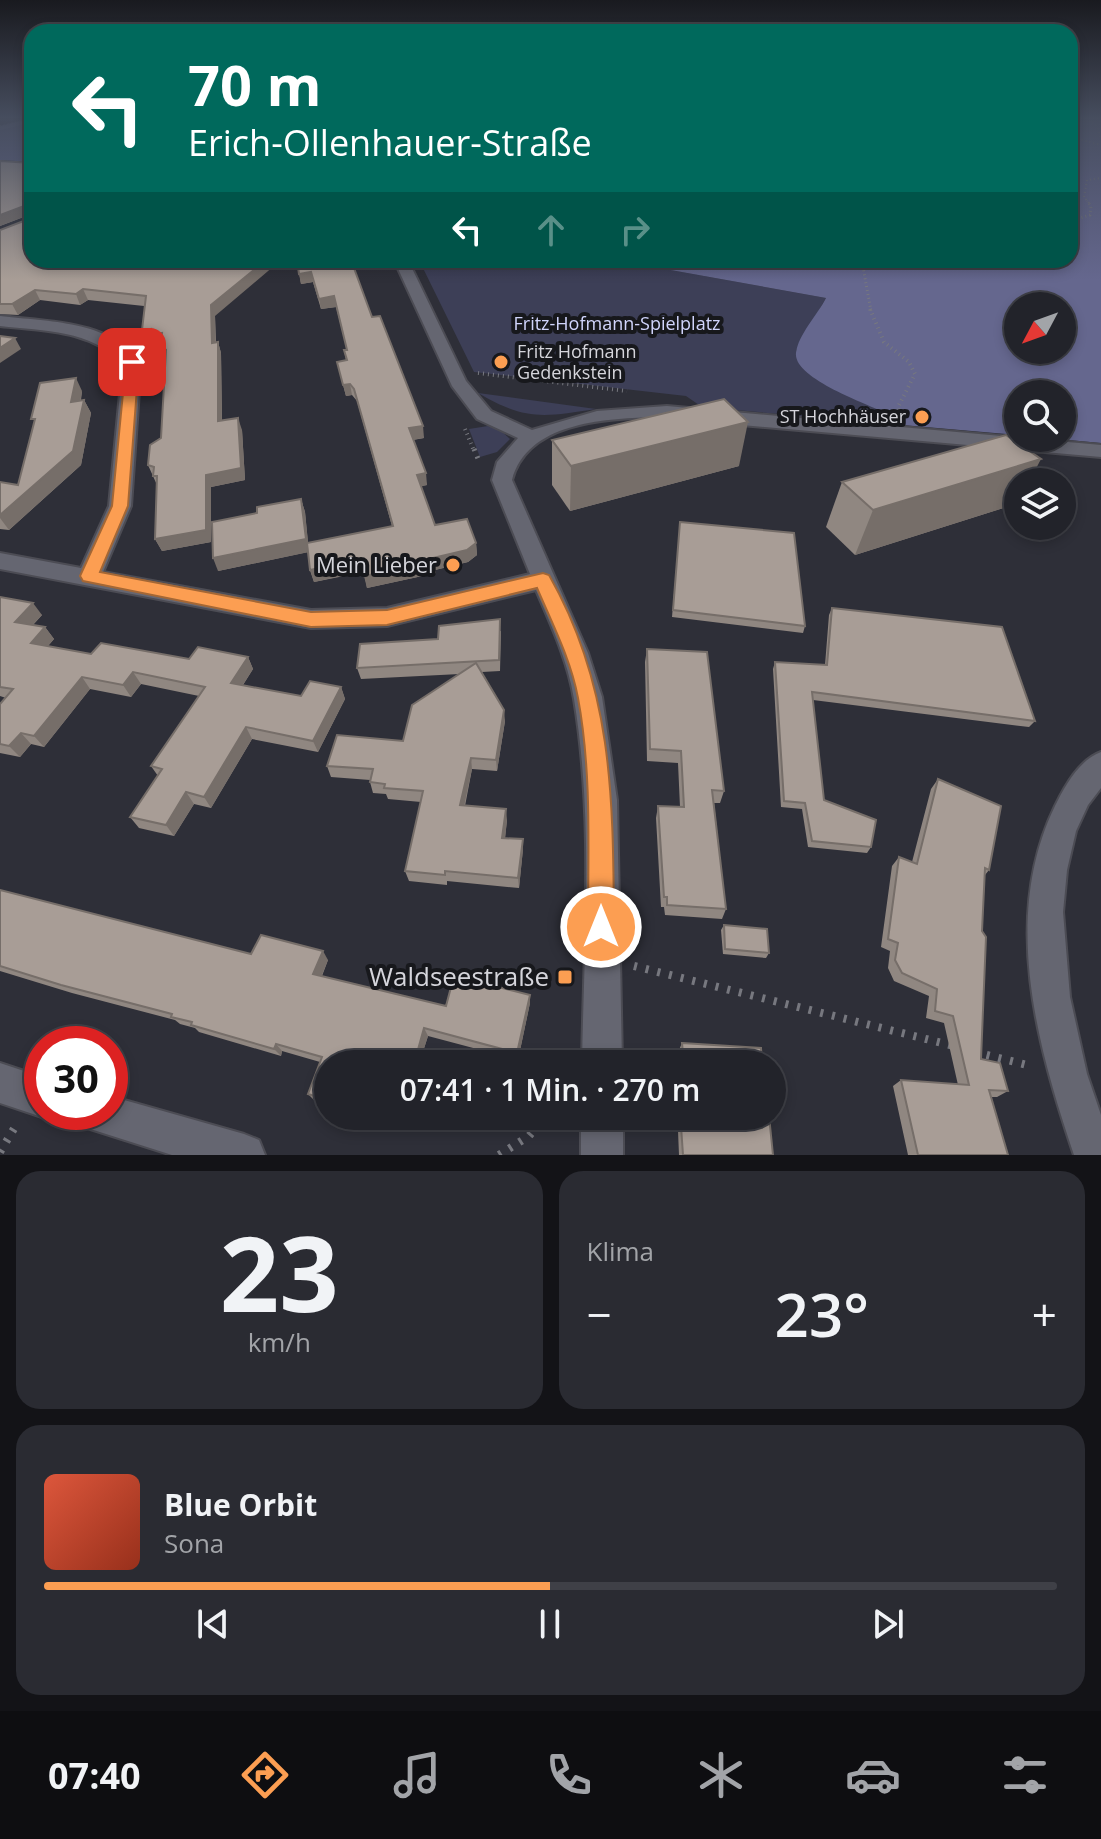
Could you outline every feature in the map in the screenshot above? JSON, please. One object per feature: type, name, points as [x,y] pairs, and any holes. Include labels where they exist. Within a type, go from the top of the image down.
[{"type":"street","points":[[405,268],[458,382],[484,415],[531,437]]},
{"type":"street","points":[[0,321],[76,330],[112,343],[132,362],[120,506],[89,576]]},
{"type":"street","points":[[602,1050],[601,800],[588,697],[575,653],[502,480],[503,465],[514,449],[531,437],[560,425],[636,412],[904,432],[1101,451]]},
{"type":"street","points":[[0,561],[311,619],[387,617],[543,580]]},
{"type":"street","points":[[1095,1155],[1067,1075],[1047,979],[1048,893],[1061,824],[1071,800],[1101,765]]},
{"type":"street","points":[[0,1083],[24,1091]]},
{"type":"street","points":[[128,1122],[244,1155]]},
{"type":"street","points":[[602,1130],[602,1155]]},
{"type":"path","points":[[1078,219],[1090,215],[1091,206],[1084,197],[1087,180],[1101,178]]},
{"type":"path","points":[[863,268],[869,308],[885,344],[910,361],[915,374],[898,407],[904,432]]},
{"type":"path","points":[[453,371],[637,393]]},
{"type":"path","points":[[484,415],[463,423],[479,461],[503,465]]},
{"type":"path","points":[[601,958],[1067,1075]]},
{"type":"path","points":[[499,1155],[534,1130]]},
{"type":"green space","name":"Fritz-Hofmann-Spielplatz","points":[[423,268],[659,268],[826,298],[796,350],[809,374],[887,413],[891,424],[702,407],[686,396],[474,372]]},
{"type":"green space","points":[[478,393],[596,409],[535,414],[509,408]]},
{"type":"green space","points":[[488,426],[499,429],[510,439],[497,452],[480,457],[469,429]]},
{"type":"shaded area","points":[[1078,172],[1101,172],[1101,443],[1076,441],[1076,380],[1004,380],[1004,434],[891,424],[886,413],[848,397],[806,372],[798,362],[796,353],[800,339],[826,298],[659,268],[1078,268]]},
{"type":"building","points":[[0,172],[24,172],[24,206],[0,215]]},
{"type":"building","points":[[24,221],[24,268],[256,268],[211,305],[212,343],[218,342],[218,421],[238,418],[241,468],[206,475],[206,530],[155,539],[157,476],[153,476],[154,467],[148,465],[150,445],[161,438],[166,350],[160,351],[162,333],[150,335],[151,329],[142,330],[146,296],[83,289],[76,294],[35,290],[12,304],[0,304],[0,230]]},
{"type":"building","points":[[298,268],[354,268],[372,317],[380,316],[423,426],[409,428],[426,473],[417,475],[435,525],[467,519],[476,543],[467,550],[433,558],[434,561],[364,576],[361,559],[310,570],[307,543],[393,526],[354,389],[350,384],[343,385],[337,362],[347,360],[344,350],[347,350],[334,296],[319,299],[311,272],[299,274]]},
{"type":"building","points":[[0,336],[15,338],[0,348]]},
{"type":"building","points":[[76,378],[71,402],[84,400],[73,451],[0,515],[0,482],[18,485],[35,419],[31,419],[40,383]]},
{"type":"building","points":[[724,399],[748,422],[571,466],[552,440]]},
{"type":"building","points":[[1004,436],[1004,452],[1031,452],[1041,459],[873,510],[842,482]]},
{"type":"building","points":[[301,499],[306,539],[213,558],[212,522],[257,513],[257,507]]},
{"type":"building","points":[[680,522],[794,533],[805,626],[673,610]]},
{"type":"building","points":[[0,597],[33,603],[15,622],[45,627],[31,643],[91,654],[101,643],[189,659],[198,647],[248,657],[231,683],[301,696],[310,681],[341,687],[313,741],[246,727],[204,797],[186,792],[166,825],[130,817],[162,769],[151,766],[205,687],[133,672],[123,685],[82,677],[34,736],[21,733],[9,746],[0,744],[0,704],[13,689],[0,687]]},
{"type":"building","points":[[832,608],[1002,627],[1035,721],[812,692],[824,800],[876,820],[871,847],[812,841],[805,803],[784,801],[775,662],[827,665]]},
{"type":"building","points":[[500,619],[499,660],[357,668],[360,644],[438,639],[439,626]]},
{"type":"building","points":[[647,649],[707,652],[724,791],[712,790],[726,909],[667,905],[667,897],[664,897],[658,806],[684,807],[681,751],[650,749]]},
{"type":"building","points":[[476,663],[504,710],[496,760],[471,758],[460,805],[506,809],[502,838],[523,839],[518,878],[445,871],[445,875],[405,871],[423,791],[384,788],[385,784],[370,782],[373,769],[327,766],[337,735],[403,741],[412,705]]},
{"type":"building","points":[[938,779],[1001,806],[989,870],[985,868],[982,931],[986,937],[981,1059],[1000,1063],[1008,1091],[989,1090],[1008,1155],[918,1155],[901,1080],[969,1085],[953,1016],[935,1011],[937,989],[902,973],[895,960],[898,943],[888,939],[899,857],[917,864]]},
{"type":"building","points":[[0,890],[251,954],[261,935],[323,951],[313,974],[446,1006],[454,976],[530,995],[518,1050],[506,1050],[424,1028],[418,1050],[314,1050],[314,1055],[276,1044],[274,1049],[191,1025],[192,1022],[171,1017],[172,1014],[0,966]]},
{"type":"building","points":[[724,925],[767,929],[769,953],[725,949]]},
{"type":"building","points":[[682,1043],[761,1050],[683,1050]]},
{"type":"building","points":[[314,1078],[314,1096],[308,1094]]},
{"type":"building","points":[[681,1130],[770,1130],[773,1155],[683,1155]]},
{"type":"place","name":"Fritz Hofmann Gedenkstein","points":[[501,362]]},
{"type":"place","name":"ST Hochhäuser","points":[[922,417]]},
{"type":"place","name":"Mein Lieber","points":[[453,565]]},
{"type":"place","name":"Waldseestraße","points":[[565,977]]},
{"type":"route","points":[[132,362],[120,506],[89,576],[311,619],[387,617],[543,580],[575,653],[588,697],[601,800],[601,927]]}]
